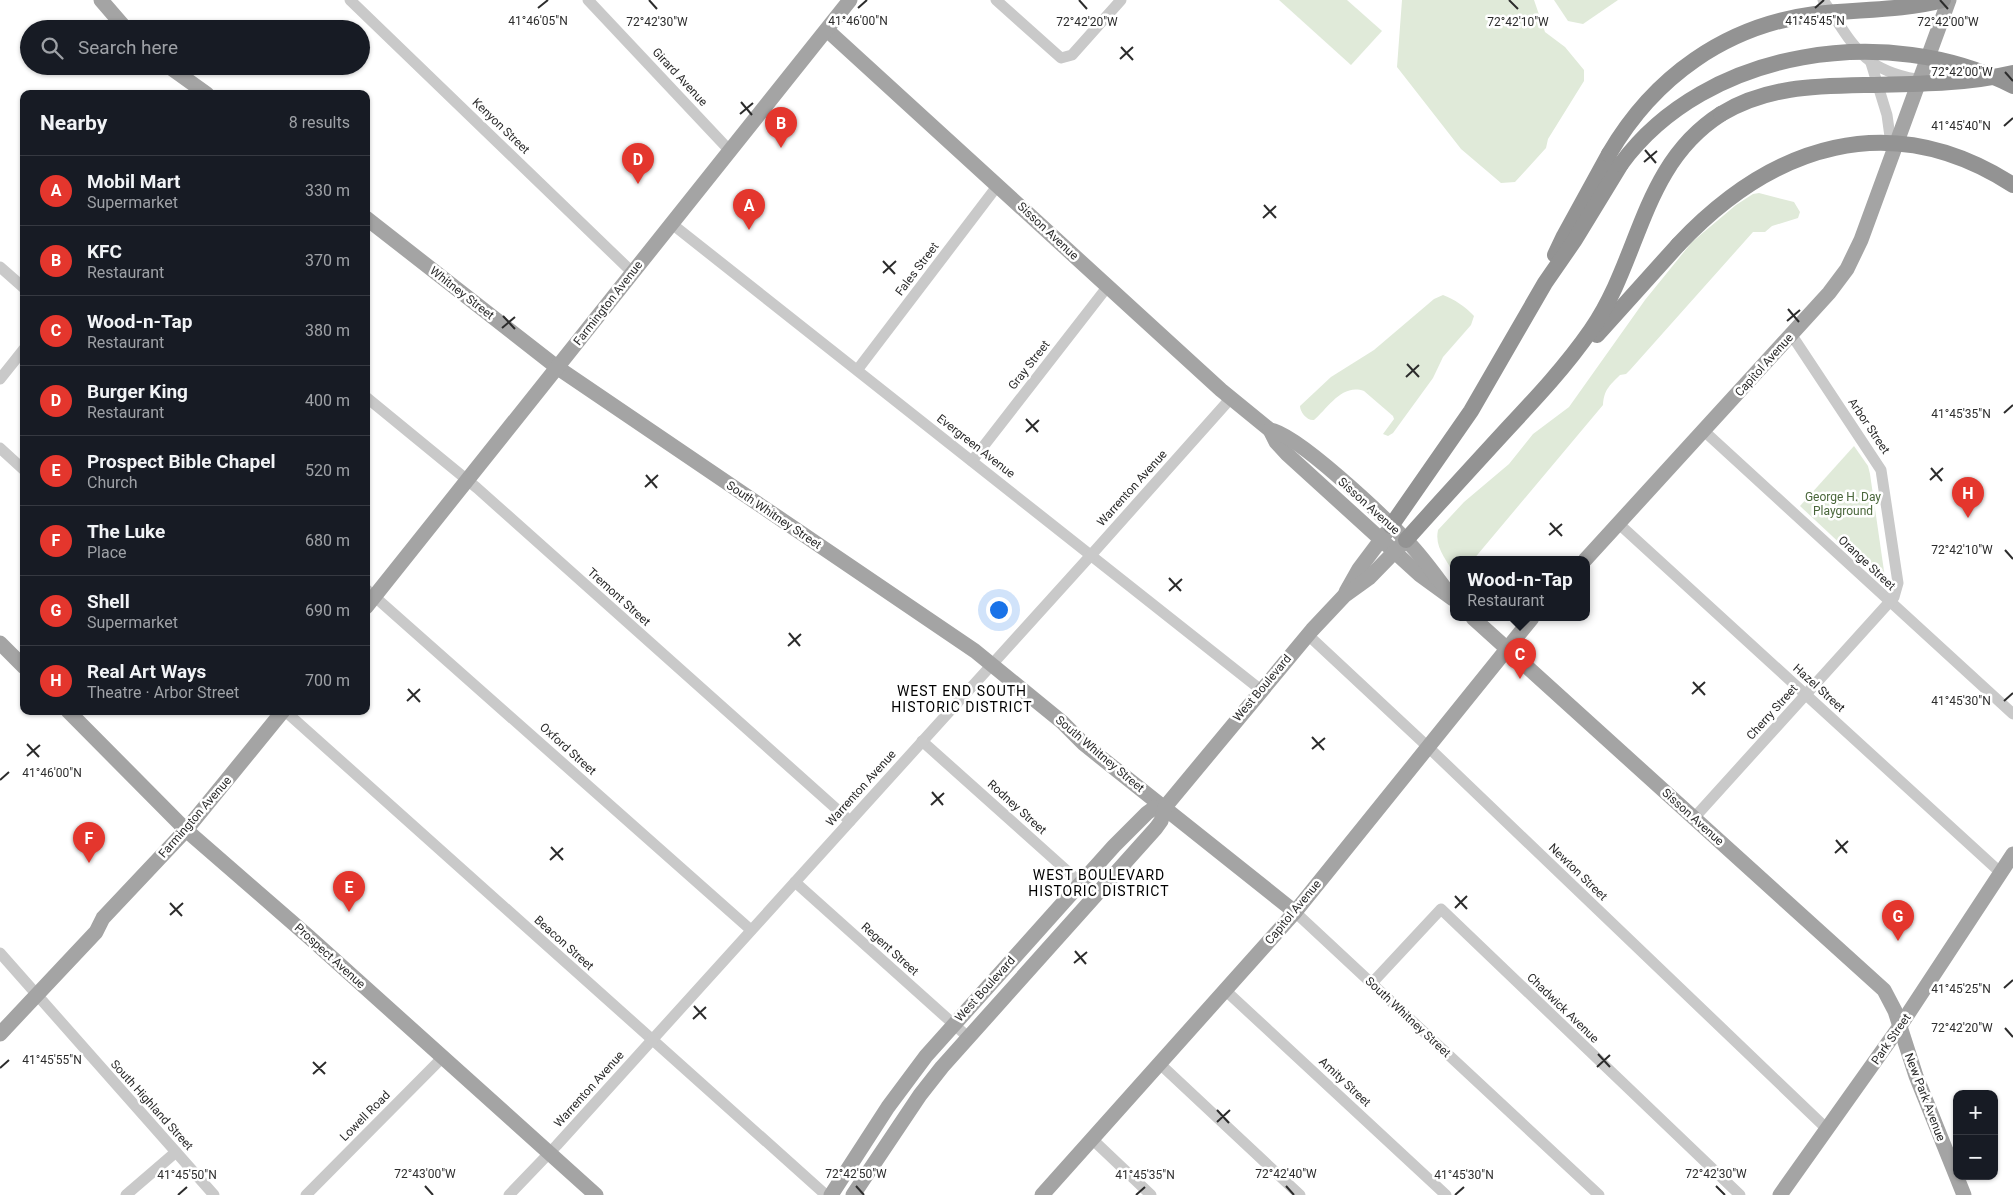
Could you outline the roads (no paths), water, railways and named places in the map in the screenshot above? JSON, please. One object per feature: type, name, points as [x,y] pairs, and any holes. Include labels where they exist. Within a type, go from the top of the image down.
[{"type":"highway","points":[[1391,526],[1471,410],[1545,283],[1574,241],[1615,159],[1632,120],[1660,87],[1694,59],[1732,38],[1778,22],[1809,15],[1902,8],[1943,0]]},
{"type":"highway","points":[[1615,159],[1688,100],[1726,80],[1792,61],[1848,53],[1917,55],[1963,65],[2013,86]]},
{"type":"highway","points":[[1406,540],[1566,365],[1594,326],[1610,297],[1653,194],[1666,169],[1694,134],[1721,114],[1756,97],[1786,89],[1954,82],[2013,72]]},
{"type":"highway","points":[[1566,365],[1579,355],[1678,245],[1714,210],[1757,178],[1798,158],[1839,147],[1891,143],[1931,148],[1976,164],[2013,185]]},
{"type":"main road","points":[[102,0],[119,20]]},
{"type":"main road","name":"Capitol Avenue","points":[[1589,556],[1704,431],[1848,269],[1892,157],[1948,0]]},
{"type":"main road","name":"Farmington Avenue","points":[[370,597],[468,481],[632,272],[731,152],[848,1]]},
{"type":"main road","name":"Sisson Avenue","points":[[827,30],[1231,398],[1270,430],[1283,434],[1314,457],[1391,526],[1406,540],[1450,595]]},
{"type":"main road","points":[[181,75],[202,90]]},
{"type":"main road","name":"Whitney Street","points":[[370,221],[558,368]]},
{"type":"main road","name":"South Whitney Street","points":[[558,368],[992,664],[1062,722],[1084,744],[1295,912]]},
{"type":"main road","name":"Sisson Avenue","points":[[1270,430],[1276,442],[1304,469],[1429,583],[1450,597]]},
{"type":"main road","points":[[1304,469],[1314,457]]},
{"type":"main road","name":"West Boulevard","points":[[1344,596],[1358,569],[1391,526]]},
{"type":"main road","name":"West Boulevard","points":[[853,1195],[930,1080],[1156,828],[1161,821],[1165,807],[1308,636],[1344,596],[1369,578],[1406,540]]},
{"type":"main road","name":"Sisson Avenue","points":[[1477,621],[1878,984],[1889,998],[1900,1026]]},
{"type":"main road","name":"Capitol Avenue","points":[[1042,1195],[1295,912],[1506,647],[1529,621]]},
{"type":"main road","points":[[0,643],[20,663]]},
{"type":"main road","name":"Prospect Avenue","points":[[72,715],[186,830],[596,1195]]},
{"type":"main road","name":"Farmington Avenue","points":[[0,1020],[34,991],[96,932],[103,918],[186,830],[281,715]]},
{"type":"main road","name":"West Boulevard","points":[[830,1195],[888,1107],[926,1056],[953,1024],[1147,813],[1154,808],[1165,807]]},
{"type":"main road","name":"Park Street","points":[[1780,1195],[1900,1026],[2013,854]]},
{"type":"main road","name":"Farmington Avenue","points":[[0,1034],[34,991]]},
{"type":"main road","name":"New Park Avenue","points":[[1900,1026],[1916,1076],[1964,1195]]},
{"type":"main road","points":[[888,1107],[904,1118]]},
{"type":"street","name":"Kenyon Street","points":[[350,0],[632,272]]},
{"type":"street","name":"Girard Avenue","points":[[588,0],[731,152]]},
{"type":"street","points":[[996,0],[1061,58],[1072,55],[1121,0]]},
{"type":"street","points":[[1823,0],[1858,50],[1871,63],[1884,71],[1920,80]]},
{"type":"street","points":[[1871,63],[1887,115],[1892,157]]},
{"type":"street","name":"Fales Street","points":[[858,369],[998,185]]},
{"type":"street","name":"Evergreen Avenue","points":[[672,224],[1092,554],[1261,690]]},
{"type":"street","points":[[0,268],[20,285]]},
{"type":"street","name":"Gray Street","points":[[972,460],[1108,286]]},
{"type":"street","name":"Arbor Street","points":[[1791,334],[1882,470],[1898,583],[1897,591],[1890,602]]},
{"type":"street","points":[[0,379],[20,354]]},
{"type":"street","name":"Warrenton Avenue","points":[[509,1195],[550,1153],[1231,398]]},
{"type":"street","name":"Tremont Street","points":[[370,400],[468,481],[850,821]]},
{"type":"street","name":"Orange Street","points":[[1704,431],[2013,714]]},
{"type":"street","points":[[0,448],[20,466]]},
{"type":"street","name":"Hazel Street","points":[[1619,524],[2001,873]]},
{"type":"street","name":"Oxford Street","points":[[370,599],[751,930]]},
{"type":"street","name":"Cherry Street","points":[[1694,818],[1890,602]]},
{"type":"street","name":"Newton Street","points":[[1308,636],[1427,746],[1827,1129]]},
{"type":"street","name":"Beacon Street","points":[[288,715],[826,1195]]},
{"type":"street","name":"Rodney Street","points":[[922,741],[1094,895]]},
{"type":"street","name":"Regent Street","points":[[795,882],[968,1037]]},
{"type":"street","name":"Chadwick Avenue","points":[[1372,983],[1440,910],[1740,1195]]},
{"type":"street","name":"South Whitney Street","points":[[1295,912],[1599,1195]]},
{"type":"street","name":"South Highland Street","points":[[0,954],[214,1195]]},
{"type":"street","name":"Amity Street","points":[[1225,990],[1446,1195]]},
{"type":"street","name":"Lowell Road","points":[[306,1195],[443,1057]]},
{"type":"street","points":[[1160,1064],[1300,1195]]},
{"type":"street","points":[[1092,1139],[1152,1195]]},
{"type":"street","points":[[126,1195],[176,1152]]},
{"type":"place","name":"KFC","points":[[781,148]]},
{"type":"place","name":"Burger King","points":[[638,184]]},
{"type":"place","name":"Mobil Mart","points":[[749,230]]},
{"type":"place","name":"Real Art Ways","points":[[1968,518]]},
{"type":"place","name":"Wood-n-Tap","points":[[1520,679]]},
{"type":"place","name":"The Luke","points":[[89,863]]},
{"type":"place","name":"Prospect Bible Chapel","points":[[349,912]]},
{"type":"place","name":"Shell","points":[[1898,941]]},
{"type":"district","name":"WEST END SOUTH HISTORIC DISTRICT","points":[[962,700]]},
{"type":"district","name":"WEST BOULEVARD HISTORIC DISTRICT","points":[[1099,884]]},
{"type":"park label","name":"George H. Day Playground","points":[[1843,504]]}]
